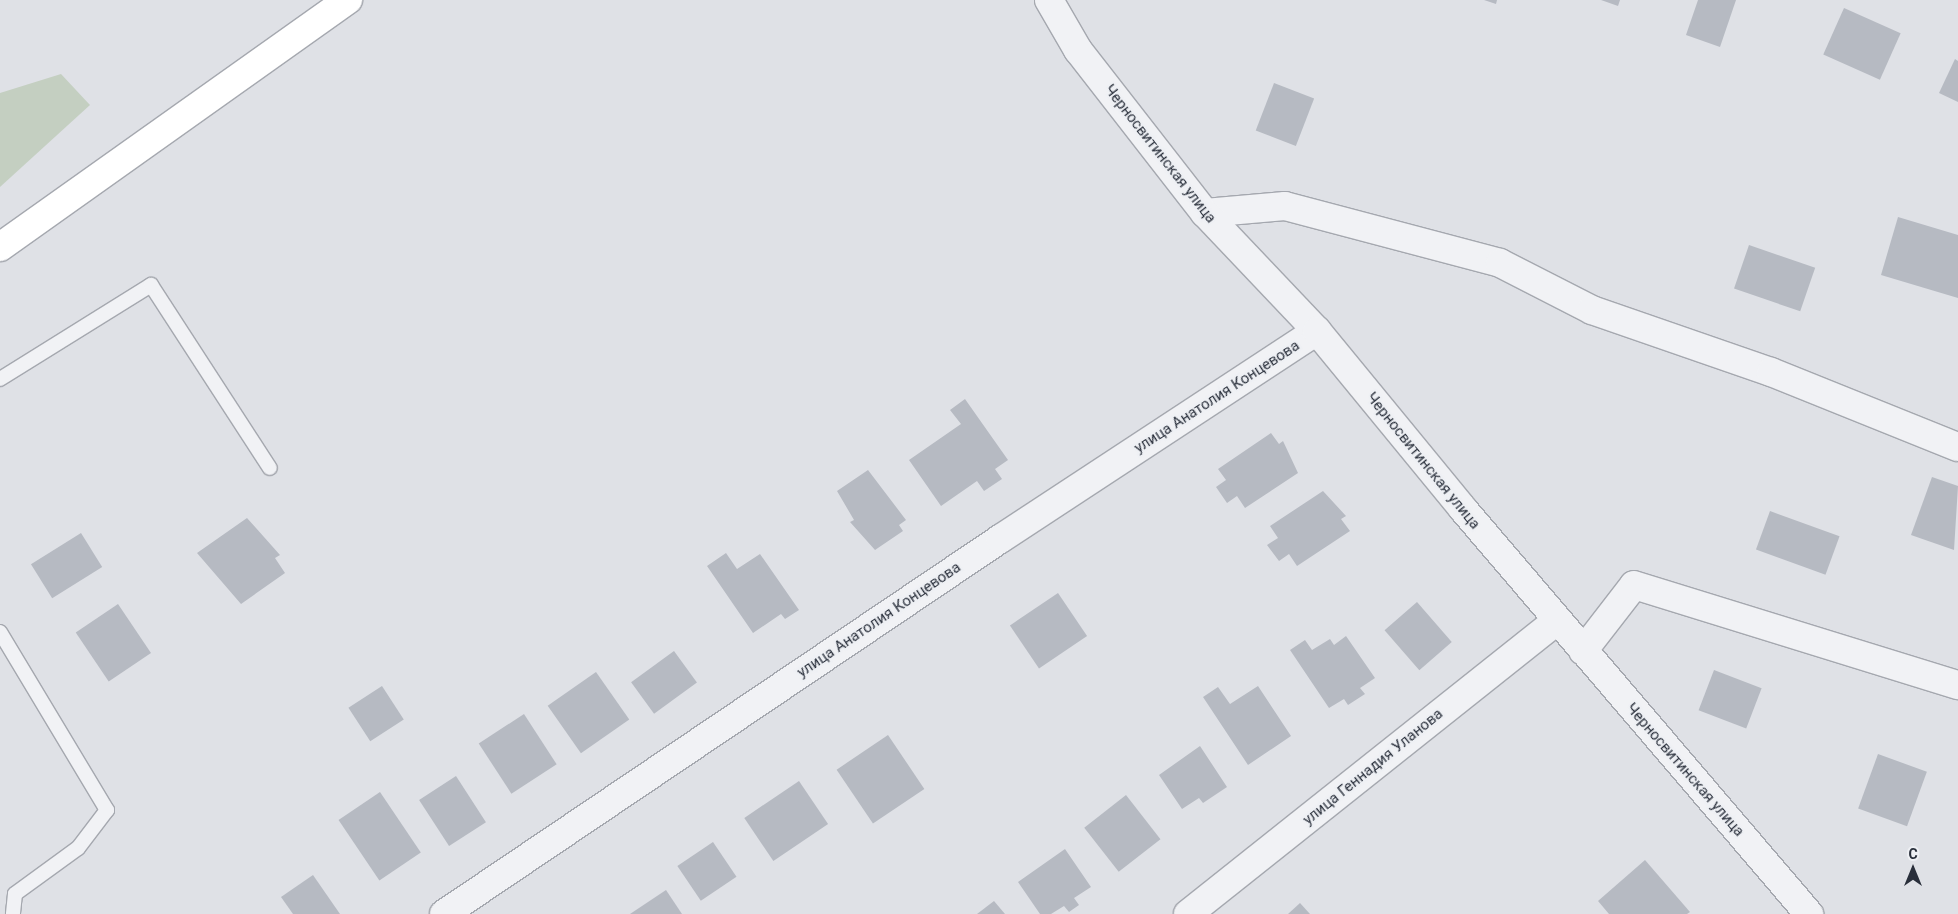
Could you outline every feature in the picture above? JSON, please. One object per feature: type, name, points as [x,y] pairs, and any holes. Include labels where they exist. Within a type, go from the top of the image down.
[{"type":"main road","points":[[0,247],[348,0]]},
{"type":"street","name":"Черносвитинская улица","points":[[1049,0],[1078,50],[1205,213],[1317,331],[1557,620],[1804,912]]},
{"type":"street","points":[[1205,213],[1285,206],[1500,264],[1592,310],[1771,372],[1958,447]]},
{"type":"street","name":"улица Анатолия Концевова","points":[[444,914],[1000,539],[1317,331]]},
{"type":"street","points":[[1583,651],[1634,585],[1958,685]]},
{"type":"street","name":"улица Геннадия Уланова","points":[[1188,914],[1557,620]]},
{"type":"lane","points":[[0,379],[151,284],[270,468]]},
{"type":"lane","points":[[0,632],[107,810],[78,848],[15,894],[13,914]]},
{"type":"green space","points":[[61,74],[90,105],[0,187],[0,93]]},
{"type":"building","points":[[1484,0],[1497,0],[1496,4]]},
{"type":"building","points":[[1601,0],[1620,0],[1618,6]]},
{"type":"building","points":[[1698,0],[1736,0],[1720,47],[1686,35]]},
{"type":"building","points":[[1844,8],[1901,33],[1880,80],[1823,55]]},
{"type":"building","points":[[1955,59],[1958,61],[1958,102],[1939,93]]},
{"type":"building","points":[[1274,83],[1314,98],[1296,146],[1256,131]]},
{"type":"building","points":[[1898,217],[1958,235],[1958,298],[1881,275]]},
{"type":"building","points":[[1749,245],[1815,268],[1800,311],[1734,288]]},
{"type":"building","points":[[965,399],[1008,460],[995,469],[1002,479],[984,491],[977,481],[941,506],[909,460],[961,424],[950,410]]},
{"type":"building","points":[[1271,433],[1279,444],[1283,441],[1298,473],[1245,508],[1237,496],[1227,503],[1216,487],[1226,480],[1218,469]]},
{"type":"building","points":[[868,470],[906,520],[899,525],[903,531],[875,550],[850,522],[854,520],[837,491]]},
{"type":"building","points":[[1932,477],[1958,486],[1954,550],[1911,535]]},
{"type":"building","points":[[1323,491],[1346,516],[1341,519],[1350,531],[1297,566],[1289,554],[1279,561],[1267,545],[1278,538],[1270,526]]},
{"type":"building","points":[[1770,511],[1840,536],[1826,575],[1756,550]]},
{"type":"building","points":[[247,518],[280,555],[275,558],[285,573],[241,604],[197,553]]},
{"type":"building","points":[[81,533],[102,567],[52,598],[31,564]]},
{"type":"building","points":[[726,553],[737,569],[760,554],[799,610],[785,619],[781,614],[753,633],[707,566]]},
{"type":"building","points":[[1058,593],[1087,636],[1039,669],[1010,625]]},
{"type":"building","points":[[1417,602],[1452,642],[1419,670],[1385,630]]},
{"type":"building","points":[[118,604],[151,653],[109,681],[76,633]]},
{"type":"building","points":[[1346,636],[1375,678],[1360,688],[1365,694],[1348,705],[1344,699],[1329,708],[1290,650],[1305,640],[1312,650],[1330,639],[1334,645]]},
{"type":"building","points":[[674,651],[697,683],[654,714],[631,682]]},
{"type":"building","points":[[1714,670],[1762,688],[1746,728],[1699,710]]},
{"type":"building","points":[[596,672],[629,720],[581,753],[548,706]]},
{"type":"building","points":[[382,686],[404,720],[370,741],[348,708]]},
{"type":"building","points":[[1258,686],[1291,736],[1248,765],[1203,697],[1218,687],[1230,704]]},
{"type":"building","points":[[524,714],[557,764],[511,794],[479,743]]},
{"type":"building","points":[[888,735],[924,789],[873,824],[837,770]]},
{"type":"building","points":[[1200,746],[1227,787],[1203,803],[1199,798],[1182,809],[1159,775]]},
{"type":"building","points":[[1878,754],[1927,772],[1907,826],[1858,809]]},
{"type":"building","points":[[456,776],[486,822],[449,846],[419,800]]},
{"type":"building","points":[[799,781],[828,824],[773,861],[744,818]]},
{"type":"building","points":[[380,792],[421,853],[379,880],[339,820]]},
{"type":"building","points":[[1126,795],[1160,839],[1119,872],[1084,828]]},
{"type":"building","points":[[713,842],[736,877],[701,901],[677,866]]},
{"type":"building","points":[[1065,849],[1091,887],[1074,898],[1079,905],[1069,912],[1064,906],[1051,914],[1040,914],[1018,882]]},
{"type":"building","points":[[1645,860],[1690,912],[1687,914],[1609,914],[1598,901]]},
{"type":"building","points":[[313,875],[340,914],[293,914],[281,897]]},
{"type":"building","points":[[666,890],[682,914],[630,914]]},
{"type":"building","points":[[994,901],[1005,914],[977,914]]},
{"type":"building","points":[[1300,903],[1310,914],[1288,914]]}]
